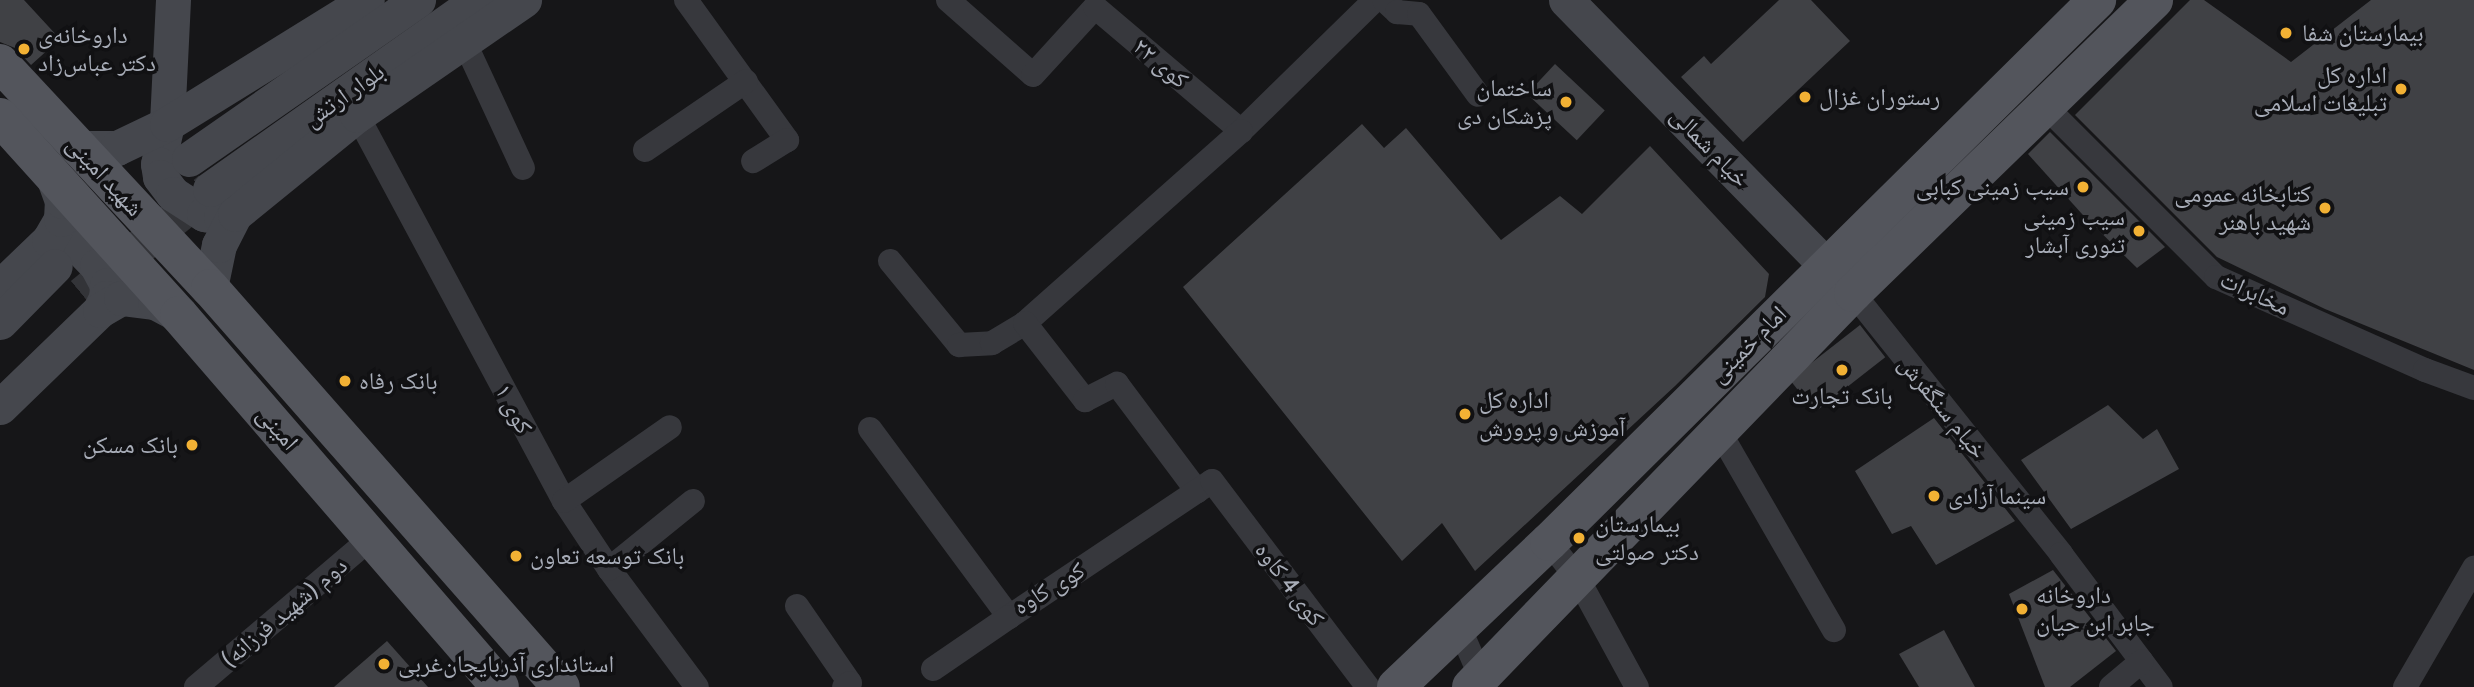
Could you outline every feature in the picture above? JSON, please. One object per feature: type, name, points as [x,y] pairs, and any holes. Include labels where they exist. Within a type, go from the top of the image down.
[{"type":"main road","points":[[173,0],[167,124],[158,163],[160,177],[173,194],[204,214],[221,217],[235,214]]},
{"type":"main road","name":"بلوار ارتش","points":[[189,159],[418,0]]},
{"type":"main road","name":"بلوار ارتش","points":[[211,190],[478,0]]},
{"type":"main road","points":[[210,288],[219,245],[235,214],[357,115],[524,0]]},
{"type":"main road","name":"خیام شمالی","points":[[1566,0],[1853,293]]},
{"type":"main road","name":"امام خمینی","points":[[1396,687],[1549,542],[2097,0]]},
{"type":"main road","name":"امام خمینی","points":[[1479,684],[1853,293],[2047,108],[2154,0]]},
{"type":"main road","points":[[79,148],[117,148],[167,124],[358,4]]},
{"type":"main road","name":"شهید امینی","points":[[0,63],[210,288]]},
{"type":"main road","name":"شهید امینی","points":[[0,117],[52,174]]},
{"type":"main road","points":[[0,287],[52,253],[62,211],[52,174]]},
{"type":"main road","name":"امینی","points":[[52,174],[179,315],[500,687]]},
{"type":"main road","points":[[0,322],[62,238],[76,244],[97,266],[107,285],[106,298],[91,302],[0,373]]},
{"type":"main road","name":"امینی","points":[[210,288],[561,687]]},
{"type":"main road","points":[[0,407],[91,302],[121,298],[140,299],[179,315]]},
{"type":"street","points":[[686,0],[787,140],[753,161]]},
{"type":"street","name":"کوی ۲۲","points":[[948,0],[1033,75],[1095,7],[1241,131]]},
{"type":"street","points":[[890,261],[959,345],[992,343],[1025,323],[1241,131],[1375,0]]},
{"type":"street","points":[[1384,0],[1397,12],[1419,14],[1478,95]]},
{"type":"street","points":[[464,41],[523,168]]},
{"type":"street","points":[[645,150],[746,81]]},
{"type":"street","name":"مخابرات","points":[[2047,108],[2216,277],[2425,370],[2474,388]]},
{"type":"street","name":"کوی ۱","points":[[357,115],[564,501],[609,569],[698,687]]},
{"type":"street","name":"خیام سنگفرش","points":[[1853,293],[2061,554],[2161,687]]},
{"type":"street","name":"کوی 4 کاوه","points":[[1025,323],[1085,400],[1116,384],[1204,486],[1368,687]]},
{"type":"street","points":[[564,501],[670,427]]},
{"type":"street","name":"کوی کاوه","points":[[870,429],[1009,617],[1204,486]]},
{"type":"street","points":[[1719,431],[1834,629]]},
{"type":"street","points":[[609,569],[693,501]]},
{"type":"street","name":"دوم (شهید فرزانه)","points":[[196,687],[372,537]]},
{"type":"street","points":[[1549,542],[1578,579],[1637,687]]},
{"type":"street","points":[[2405,687],[2474,568]]},
{"type":"street","points":[[797,606],[850,683],[844,687]]},
{"type":"street","points":[[933,669],[1009,617]]},
{"type":"street","points":[[1460,629],[1479,684]]},
{"type":"street","points":[[2110,687],[2142,661]]},
{"type":"building","name":"داروخانه‌ی دکتر عباس‌زاد","points":[[0,0],[24,0],[60,39],[31,65],[15,48],[0,42]]},
{"type":"building","points":[[1779,0],[1811,0],[1850,41],[1743,142],[1681,77],[1704,56],[1711,64]]},
{"type":"building","points":[[2190,0],[2204,0],[2291,62],[2371,0],[2474,0],[2474,370],[2325,309],[2217,257],[2075,115]]},
{"type":"building","name":"ساختمان پزشکان دی","points":[[1555,64],[1605,110],[1577,140],[1527,94]]},
{"type":"building","name":"اداره کل آموزش و پرورش","points":[[1362,124],[1384,148],[1406,128],[1501,240],[1560,196],[1582,214],[1650,146],[1769,274],[1765,297],[1675,386],[1475,571],[1442,523],[1402,561],[1183,287]]},
{"type":"building","points":[[2050,132],[2165,247],[2137,268],[2082,214],[2028,154]]},
{"type":"building","name":"بانک تجارت","points":[[1860,325],[1885,357],[1815,412],[1790,380]]},
{"type":"building","points":[[2108,405],[2143,439],[2157,429],[2179,469],[2071,529],[2021,460]]},
{"type":"building","name":"سینما آزادی","points":[[1934,418],[2015,521],[1936,565],[1911,526],[1892,534],[1855,471]]},
{"type":"building","points":[[2053,570],[2116,651],[2070,687],[2045,687],[2009,594]]},
{"type":"building","points":[[1944,630],[1975,687],[1919,687],[1899,654]]},
{"type":"building","name":"استانداری آذربایجان‌غربی","points":[[387,641],[428,687],[334,687]]},
{"type":"tunnel","points":[[82,294],[210,189]]},
{"type":"place","name":"بیمارستان شفا","points":[[2286,33]]},
{"type":"place","name":"داروخانه‌ی دکتر عباس‌زاد","points":[[24,49]]},
{"type":"place","name":"اداره کل تبلیغات اسلامی","points":[[2401,89]]},
{"type":"place","name":"رستوران غزال","points":[[1805,97]]},
{"type":"place","name":"ساختمان پزشکان دی","points":[[1566,102]]},
{"type":"place","name":"سیب زمینی کبابی","points":[[2083,187]]},
{"type":"place","name":"کتابخانه عمومی شهید باهنر","points":[[2325,208]]},
{"type":"place","name":"سیب زمینی تنوری آبشار","points":[[2139,231]]},
{"type":"place","name":"بانک تجارت","points":[[1842,370]]},
{"type":"place","name":"بانک رفاه","points":[[345,381]]},
{"type":"place","name":"اداره کل آموزش و پرورش","points":[[1465,414]]},
{"type":"place","name":"بانک مسکن","points":[[192,445]]},
{"type":"place","name":"سینما آزادی","points":[[1934,496]]},
{"type":"place","name":"بیمارستان دکتر صولتی","points":[[1579,538]]},
{"type":"place","name":"بانک توسعه تعاون","points":[[516,556]]},
{"type":"place","name":"داروخانه جابر ابن حیان","points":[[2022,609]]},
{"type":"place","name":"استانداری آذربایجان‌غربی","points":[[384,664]]}]
